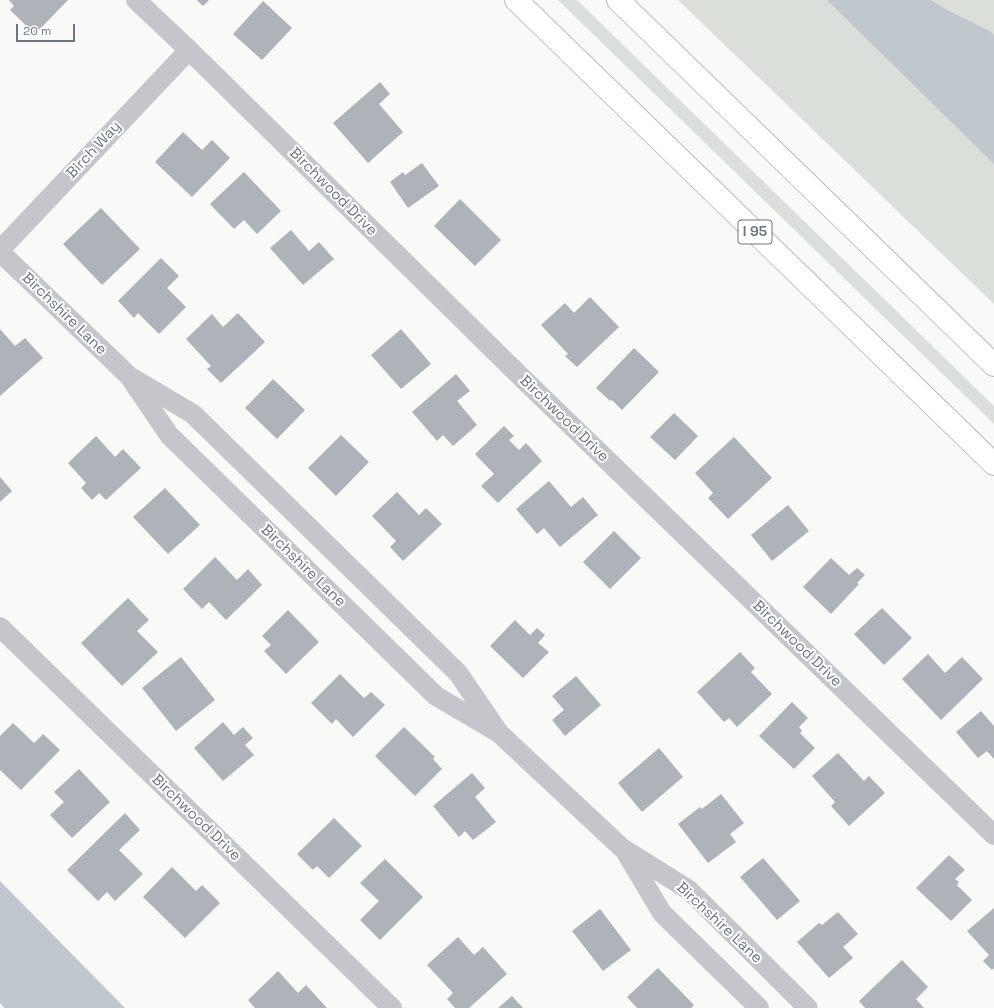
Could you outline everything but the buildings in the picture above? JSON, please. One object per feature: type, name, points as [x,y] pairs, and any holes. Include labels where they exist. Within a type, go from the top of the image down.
[{"type":"highway","name":"I 95","points":[[516,0],[994,464]]},
{"type":"highway","points":[[618,0],[994,365]]},
{"type":"street","name":"Birchwood Drive","points":[[136,0],[189,50],[514,370],[994,836]]},
{"type":"street","name":"Birch Way","points":[[0,251],[189,50]]},
{"type":"street","name":"Birchshire Lane","points":[[0,251],[128,376],[169,435],[436,696],[499,733]]},
{"type":"street","name":"Birchshire Lane","points":[[128,376],[193,414],[458,673],[499,733],[622,848],[688,890],[808,1008]]},
{"type":"street","name":"Birchwood Drive","points":[[0,627],[392,1008]]},
{"type":"street","name":"Birchshire Lane","points":[[622,848],[662,913],[758,1008]]},
{"type":"shaded area","points":[[558,0],[577,0],[994,406],[994,424]]},
{"type":"shaded area","points":[[678,0],[994,0],[994,304]]},
{"type":"shaded area","points":[[827,0],[931,0],[947,10],[990,31],[994,35],[994,164]]},
{"type":"shaded area","points":[[0,881],[125,1008],[4,1008],[0,1003]]}]
